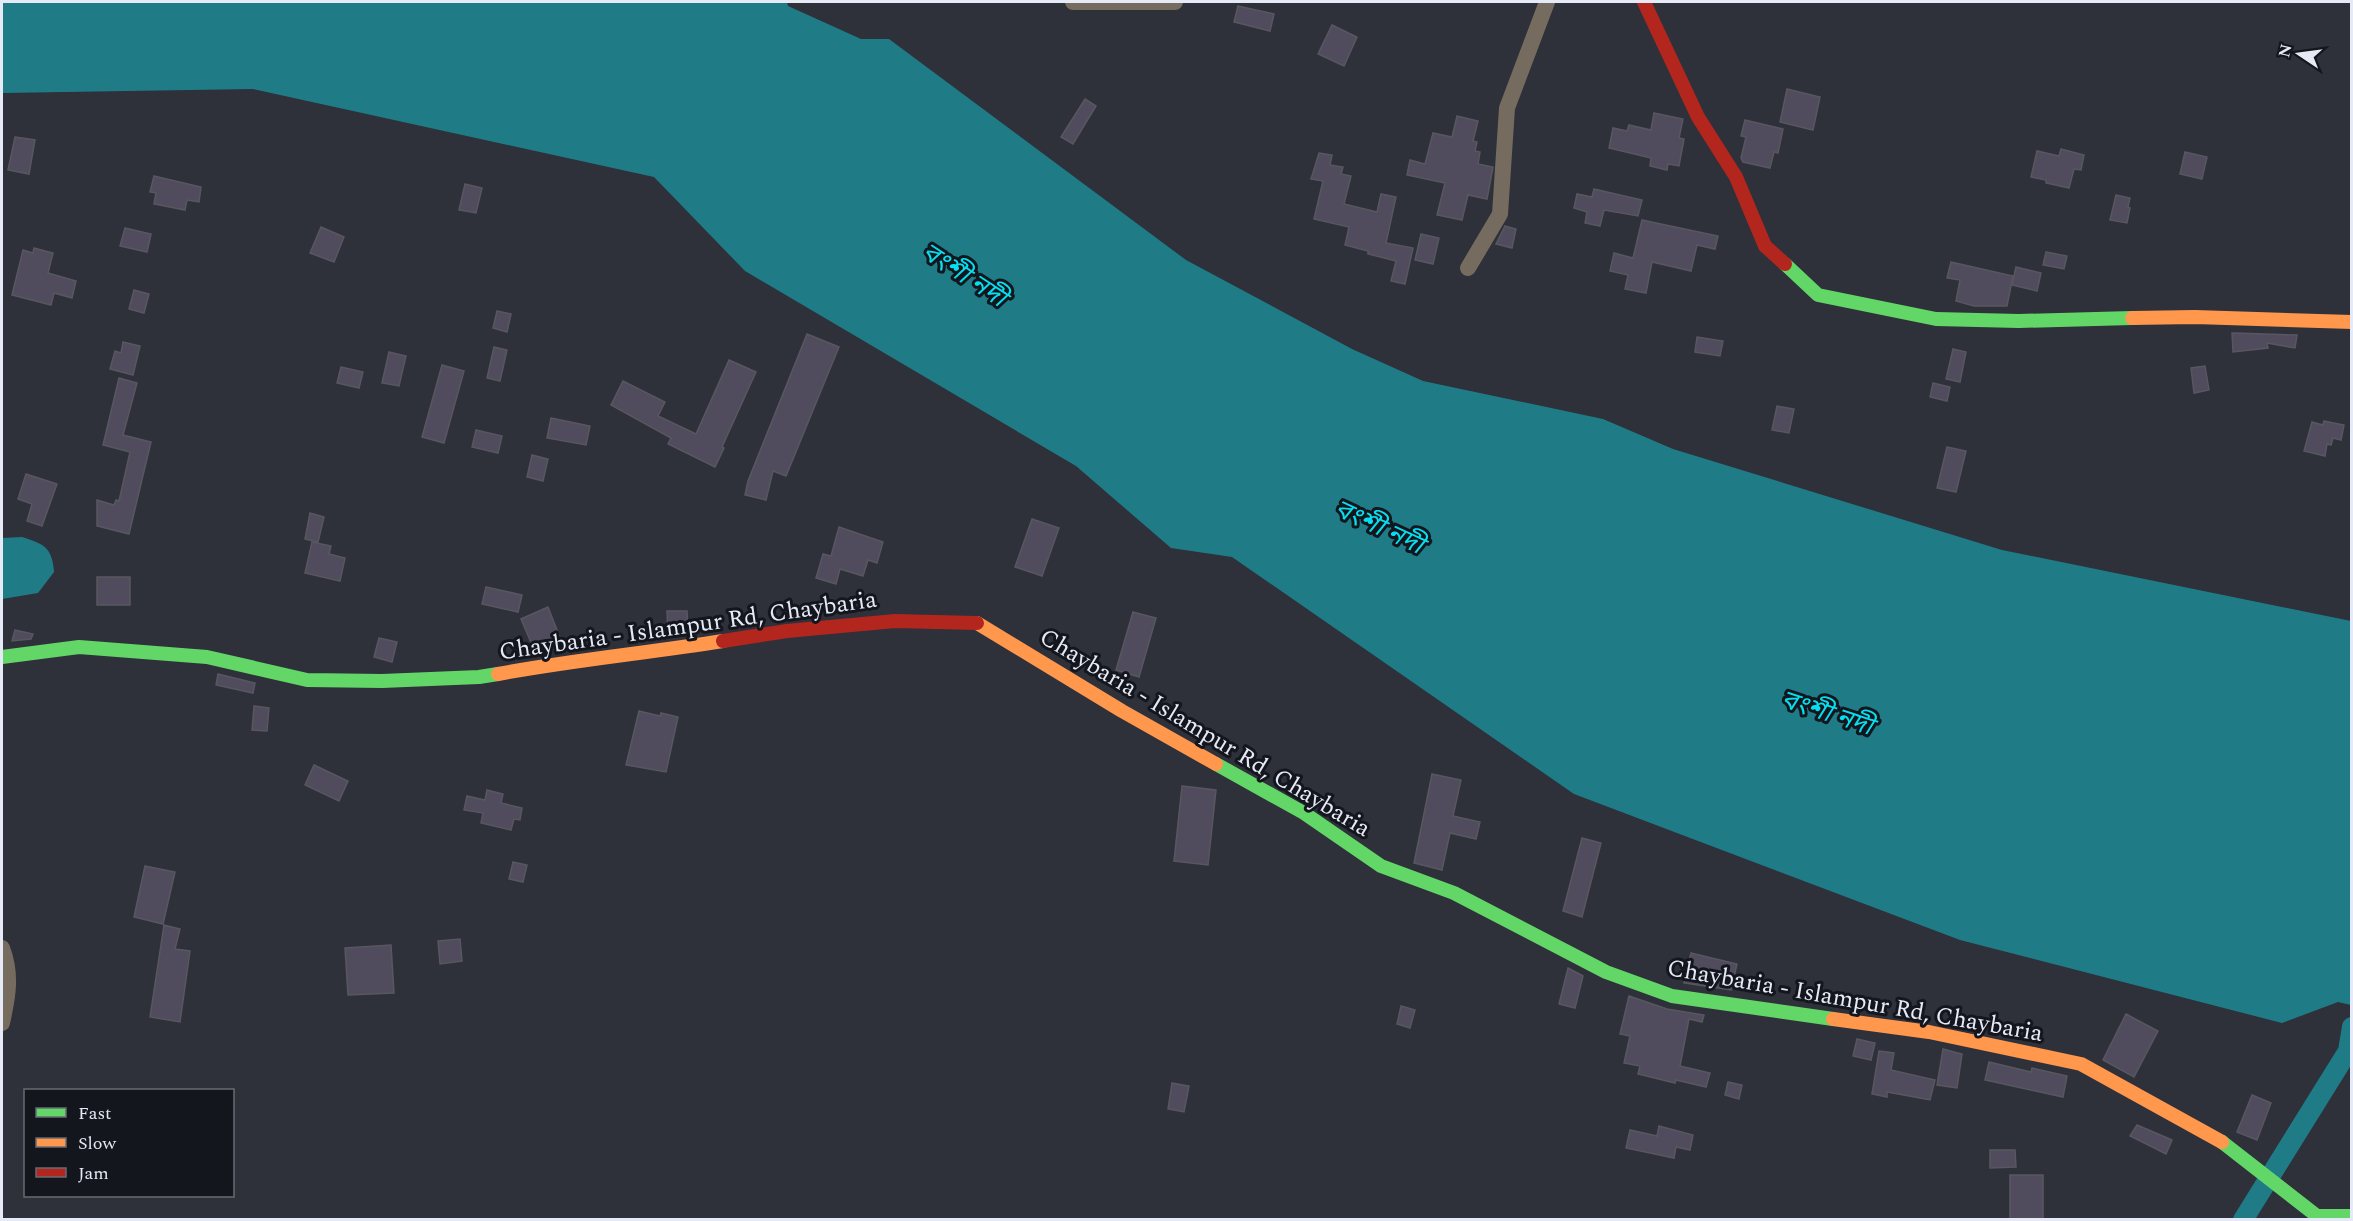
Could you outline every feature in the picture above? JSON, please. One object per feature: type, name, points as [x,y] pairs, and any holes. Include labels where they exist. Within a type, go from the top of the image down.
[{"type":"street","points":[[1073,2],[1175,2]]},
{"type":"street","points":[[1468,268],[1500,214],[1507,108],[1547,2]]},
{"type":"street","points":[[1644,2],[1698,117],[1736,177],[1765,246],[1818,295],[1936,319],[2019,321],[2195,317],[2352,321]]},
{"type":"street","name":"Chaybaria - Islampur Rd, Chaybaria","points":[[2,657],[79,647],[207,657],[307,680],[404,680],[479,677],[550,664],[646,653],[786,630],[895,621],[975,622],[1122,711],[1304,813],[1382,866],[1454,893],[1606,972],[1672,996],[1929,1032],[2081,1064],[2222,1142],[2316,1218],[2352,1216]]},
{"type":"street","points":[[2,948],[8,963],[9,990],[2,1023]]},
{"type":"water","name":"বংশী নদী","points":[[2,2],[787,2],[788,6],[861,39],[889,39],[1186,260],[1352,349],[1423,381],[1603,419],[1673,449],[2002,550],[2351,621],[2351,1005],[2338,1002],[2282,1023],[1960,940],[1574,794],[1232,557],[1171,548],[1076,466],[745,271],[654,177],[253,89],[2,93]]},
{"type":"water","points":[[22,537],[46,548],[51,557],[54,572],[38,593],[2,599],[2,538]]},
{"type":"building","points":[[1238,6],[1274,14],[1270,31],[1234,22]]},
{"type":"building","points":[[1332,25],[1357,37],[1344,66],[1318,54]]},
{"type":"building","points":[[1787,89],[1820,97],[1813,130],[1780,122]]},
{"type":"building","points":[[1085,99],[1096,106],[1073,144],[1061,137]]},
{"type":"building","points":[[1654,113],[1683,119],[1679,138],[1684,139],[1679,166],[1668,164],[1667,170],[1650,166],[1651,158],[1609,148],[1613,128],[1627,131],[1629,125],[1651,130]]},
{"type":"building","points":[[1457,116],[1478,121],[1473,141],[1477,142],[1475,151],[1480,152],[1478,164],[1493,167],[1487,199],[1468,195],[1462,220],[1437,215],[1445,183],[1407,175],[1410,160],[1425,164],[1433,133],[1452,137]]},
{"type":"building","points":[[1745,120],[1783,129],[1778,153],[1774,152],[1770,168],[1743,162],[1741,158],[1746,137],[1741,136]]},
{"type":"building","points":[[15,137],[35,140],[29,174],[8,170]]},
{"type":"building","points":[[2061,149],[2084,155],[2081,170],[2074,169],[2069,188],[2031,177],[2037,151],[2059,156]]},
{"type":"building","points":[[2185,152],[2207,157],[2202,179],[2180,174]]},
{"type":"building","points":[[1319,153],[1332,155],[1330,165],[1343,167],[1341,174],[1351,176],[1344,204],[1377,212],[1381,194],[1396,197],[1386,243],[1413,248],[1405,284],[1391,281],[1396,261],[1345,245],[1349,227],[1314,219],[1323,181],[1311,179]]},
{"type":"building","points":[[154,176],[201,187],[199,202],[187,200],[185,210],[154,204],[156,193],[150,192]]},
{"type":"building","points":[[465,184],[482,188],[476,213],[459,210]]},
{"type":"building","points":[[1594,189],[1642,200],[1638,216],[1604,210],[1600,226],[1585,223],[1587,212],[1574,208],[1577,194],[1592,197]]},
{"type":"building","points":[[2116,195],[2130,198],[2127,223],[2110,220]]},
{"type":"building","points":[[1642,220],[1718,236],[1715,249],[1697,245],[1691,271],[1652,262],[1646,293],[1625,289],[1628,275],[1610,271],[1614,253],[1633,258]]},
{"type":"building","points":[[1505,226],[1516,229],[1512,248],[1496,244]]},
{"type":"building","points":[[321,227],[344,237],[334,262],[310,253]]},
{"type":"building","points":[[125,228],[151,234],[147,252],[120,246]]},
{"type":"building","points":[[1421,234],[1439,238],[1433,264],[1415,260]]},
{"type":"building","points":[[34,248],[53,253],[48,273],[76,281],[72,298],[54,293],[51,305],[12,295],[23,250],[33,253]]},
{"type":"building","points":[[2046,252],[2067,256],[2064,269],[2043,265]]},
{"type":"building","points":[[1951,262],[2013,276],[2007,306],[1974,306],[1956,301],[1960,280],[1947,278]]},
{"type":"building","points":[[2016,267],[2041,273],[2037,291],[2012,285]]},
{"type":"building","points":[[134,290],[149,294],[144,313],[129,309]]},
{"type":"building","points":[[497,311],[511,314],[507,332],[493,328]]},
{"type":"building","points":[[2232,333],[2297,335],[2295,348],[2267,343],[2268,348],[2233,352]]},
{"type":"building","points":[[807,334],[839,347],[786,476],[773,471],[766,500],[745,495],[748,481]]},
{"type":"building","points":[[1697,337],[1723,341],[1720,356],[1695,352]]},
{"type":"building","points":[[123,342],[140,346],[133,375],[110,369],[115,351],[121,353]]},
{"type":"building","points":[[494,347],[507,350],[500,381],[487,378]]},
{"type":"building","points":[[1953,349],[1966,352],[1960,382],[1946,379]]},
{"type":"building","points":[[389,352],[406,356],[399,386],[382,383]]},
{"type":"building","points":[[729,360],[756,372],[715,467],[668,444],[671,438],[611,405],[623,381],[665,402],[658,416],[696,434]]},
{"type":"building","points":[[442,365],[464,371],[444,443],[422,437]]},
{"type":"building","points":[[2205,366],[2209,390],[2194,393],[2191,368]]},
{"type":"building","points":[[341,367],[363,372],[359,388],[337,383]]},
{"type":"building","points":[[119,378],[137,383],[123,435],[151,442],[129,534],[97,526],[97,500],[114,505],[116,500],[119,501],[130,452],[103,445]]},
{"type":"building","points":[[1933,383],[1950,387],[1947,401],[1930,397]]},
{"type":"building","points":[[1777,406],[1794,409],[1789,433],[1772,430]]},
{"type":"building","points":[[551,418],[590,426],[586,445],[547,438]]},
{"type":"building","points":[[2324,421],[2344,425],[2341,440],[2333,438],[2331,445],[2327,444],[2325,456],[2304,451],[2312,422],[2323,425]]},
{"type":"building","points":[[476,430],[502,436],[498,453],[472,447]]},
{"type":"building","points":[[1947,447],[1966,451],[1956,492],[1937,488]]},
{"type":"building","points":[[532,455],[548,459],[543,481],[527,477]]},
{"type":"building","points":[[26,474],[57,484],[42,526],[27,521],[32,504],[18,499]]},
{"type":"building","points":[[310,513],[324,517],[318,542],[305,539]]},
{"type":"building","points":[[1032,519],[1059,528],[1042,576],[1015,567]]},
{"type":"building","points":[[839,527],[883,542],[877,563],[868,560],[863,576],[840,569],[836,584],[816,578],[823,554],[831,556]]},
{"type":"building","points":[[312,542],[331,546],[329,554],[345,558],[340,581],[305,573]]},
{"type":"building","points":[[97,577],[130,577],[130,605],[97,605]]},
{"type":"building","points":[[486,587],[522,595],[518,612],[482,604]]},
{"type":"building","points":[[548,607],[564,648],[535,652],[521,619]]},
{"type":"building","points":[[667,611],[687,611],[688,632],[668,635]]},
{"type":"building","points":[[1133,612],[1156,618],[1139,677],[1116,670]]},
{"type":"building","points":[[15,630],[33,634],[31,639],[12,641]]},
{"type":"building","points":[[379,638],[397,642],[392,662],[374,657]]},
{"type":"building","points":[[218,674],[255,683],[253,693],[216,685]]},
{"type":"building","points":[[254,706],[269,708],[267,731],[252,730]]},
{"type":"building","points":[[639,711],[678,717],[666,772],[626,765]]},
{"type":"building","points":[[314,765],[348,781],[339,801],[305,785]]},
{"type":"building","points":[[1432,774],[1461,780],[1453,816],[1480,822],[1476,839],[1450,833],[1442,870],[1414,863]]},
{"type":"building","points":[[1182,786],[1216,790],[1208,865],[1174,861]]},
{"type":"building","points":[[487,790],[503,794],[501,803],[522,808],[520,820],[514,819],[511,830],[481,823],[483,813],[464,810],[467,796],[485,800]]},
{"type":"building","points":[[1582,838],[1601,843],[1582,917],[1563,911]]},
{"type":"building","points":[[513,862],[527,865],[523,882],[509,879]]},
{"type":"building","points":[[145,866],[175,872],[163,924],[134,917]]},
{"type":"building","points":[[164,925],[180,929],[175,949],[190,951],[180,1022],[150,1017]]},
{"type":"building","points":[[460,939],[462,961],[440,964],[438,941]]},
{"type":"building","points":[[391,945],[394,993],[348,995],[345,948]]},
{"type":"building","points":[[1691,953],[1737,964],[1731,990],[1684,983]]},
{"type":"building","points":[[1568,968],[1583,976],[1575,1008],[1559,1004]]},
{"type":"building","points":[[1629,996],[1667,1009],[1704,1015],[1702,1022],[1689,1019],[1680,1066],[1710,1073],[1706,1087],[1676,1080],[1675,1083],[1638,1074],[1640,1066],[1624,1063],[1630,1036],[1620,1034]]},
{"type":"building","points":[[1401,1006],[1415,1010],[1410,1028],[1397,1024]]},
{"type":"building","points":[[2126,1014],[2158,1031],[2134,1077],[2103,1060]]},
{"type":"building","points":[[1857,1039],[1875,1043],[1871,1060],[1853,1056]]},
{"type":"building","points":[[1943,1049],[1962,1054],[1957,1088],[1937,1085]]},
{"type":"building","points":[[1879,1051],[1894,1053],[1891,1070],[1935,1080],[1930,1100],[1887,1092],[1887,1097],[1872,1094]]},
{"type":"building","points":[[1989,1062],[2031,1072],[2032,1068],[2067,1076],[2063,1097],[1985,1080]]},
{"type":"building","points":[[1728,1082],[1742,1085],[1739,1099],[1725,1095]]},
{"type":"building","points":[[1172,1083],[1189,1086],[1184,1112],[1168,1109]]},
{"type":"building","points":[[2252,1095],[2271,1103],[2257,1140],[2237,1132]]},
{"type":"building","points":[[2137,1125],[2172,1140],[2166,1154],[2130,1136]]},
{"type":"building","points":[[1659,1126],[1693,1135],[1690,1150],[1676,1147],[1674,1158],[1626,1148],[1630,1130],[1657,1136]]},
{"type":"building","points":[[1990,1150],[2015,1150],[2016,1167],[1990,1168]]},
{"type":"building","points":[[2010,1175],[2043,1175],[2043,1220],[2010,1220]]},
{"type":"waterway","points":[[2243,1220],[2348,1051],[2352,1027]]},
{"type":"traffic: fast","points":[[1785,264],[1818,295],[1936,319],[2019,321],[2132,318]]},
{"type":"traffic: fast","points":[[2,657],[79,647],[207,657],[307,680],[382,681],[479,677],[498,674]]},
{"type":"traffic: fast","points":[[1216,764],[1304,813],[1381,866],[1454,893],[1606,972],[1672,996],[1833,1019]]},
{"type":"traffic: fast","points":[[2222,1142],[2317,1216],[2352,1216]]},
{"type":"traffic: slow","points":[[2132,318],[2195,317],[2352,322]]},
{"type":"traffic: slow","points":[[977,623],[1122,711],[1216,764]]},
{"type":"traffic: slow","points":[[498,674],[723,641]]},
{"type":"traffic: slow","points":[[1833,1019],[1929,1032],[2081,1064],[2222,1142]]},
{"type":"traffic: jam","points":[[1644,2],[1698,117],[1736,177],[1765,246],[1785,264]]},
{"type":"traffic: jam","points":[[723,641],[787,631],[895,621],[977,623]]}]
